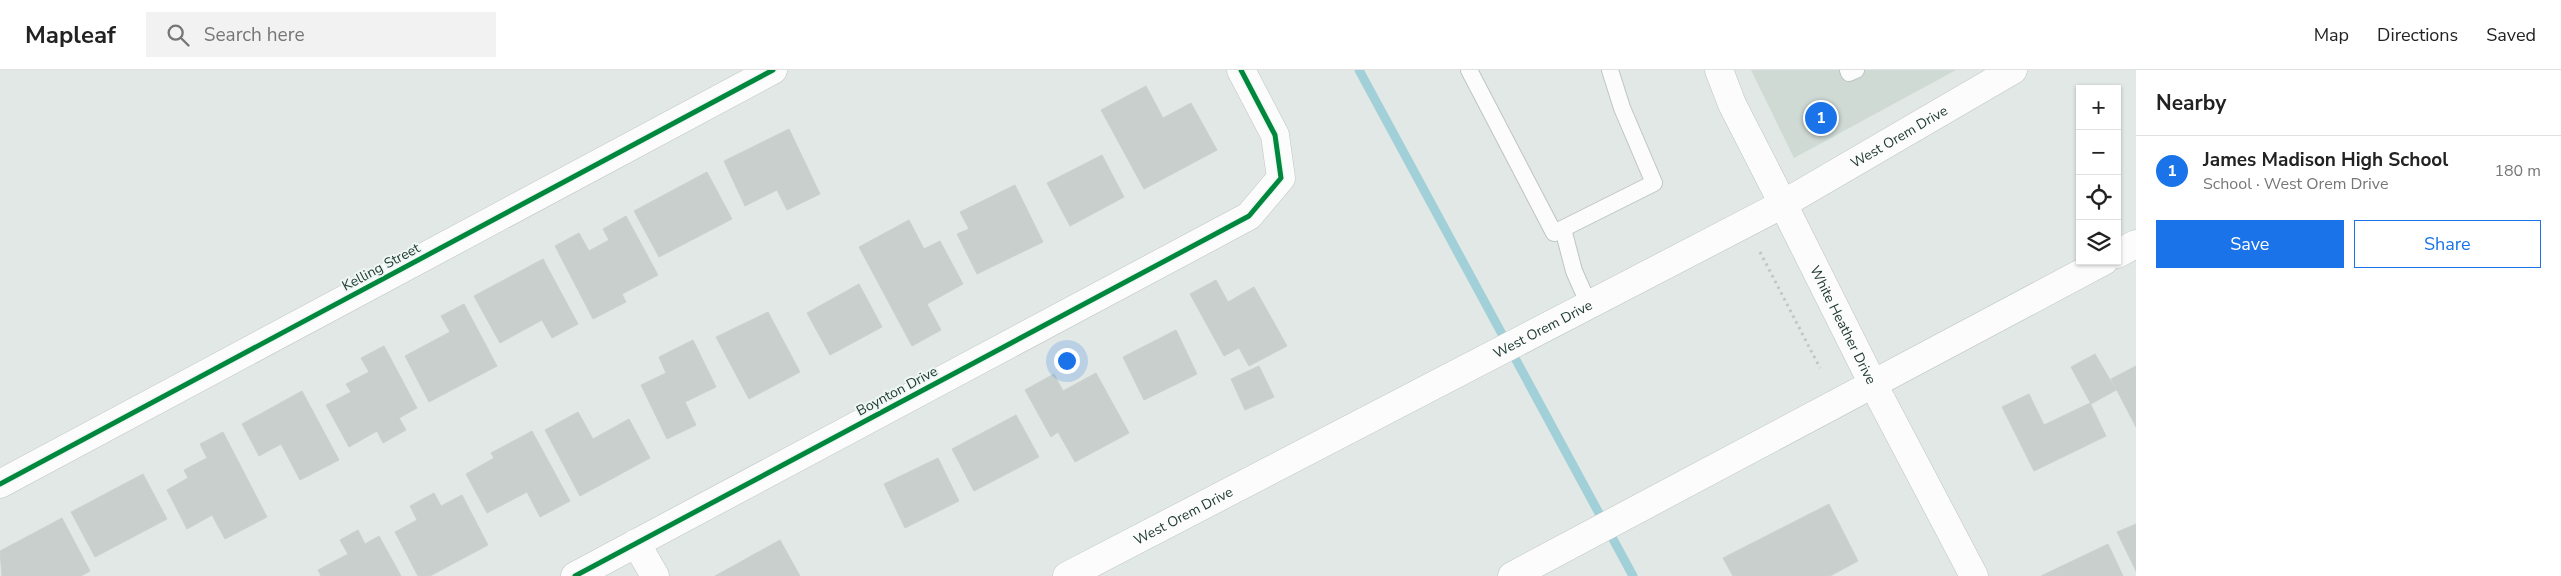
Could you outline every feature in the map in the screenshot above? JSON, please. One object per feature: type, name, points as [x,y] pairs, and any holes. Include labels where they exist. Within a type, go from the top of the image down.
[{"type":"street","name":"Kelling Street","points":[[0,484],[773,70]]},
{"type":"street","name":"Boynton Drive","points":[[575,576],[1248,216],[1281,178],[1275,135],[1241,70]]},
{"type":"street","name":"White Heather Drive","points":[[1719,70],[1732,104],[1873,384],[1974,576]]},
{"type":"street","name":"West Orem Drive","points":[[1067,576],[1783,204],[2013,70]]},
{"type":"street","points":[[2121,252],[2136,244]]},
{"type":"street","points":[[1512,576],[2096,265]]},
{"type":"street","points":[[636,543],[655,576]]},
{"type":"lane","points":[[1469,70],[1554,233],[1654,183],[1622,108],[1610,70]]},
{"type":"lane","points":[[1848,70],[1849,73],[1856,70]]},
{"type":"lane","points":[[1563,228],[1574,271],[1589,305]]},
{"type":"path","points":[[1760,252],[1820,368]]},
{"type":"shaded area","points":[[1751,70],[1956,70],[1794,158]]},
{"type":"building","points":[[1146,86],[1163,118],[1191,103],[1217,150],[1144,189],[1101,110]]},
{"type":"building","points":[[789,129],[820,194],[787,210],[777,190],[745,206],[724,161]]},
{"type":"building","points":[[1102,155],[1124,197],[1070,226],[1047,183]]},
{"type":"building","points":[[707,172],[732,219],[659,257],[634,211]]},
{"type":"building","points":[[1015,185],[1043,242],[977,274],[957,234],[969,229],[960,212]]},
{"type":"building","points":[[626,216],[658,275],[622,294],[626,302],[593,319],[555,246],[579,233],[589,251],[609,240],[603,229]]},
{"type":"building","points":[[909,220],[924,249],[940,241],[963,284],[927,304],[941,330],[912,346],[859,247]]},
{"type":"building","points":[[543,259],[578,324],[552,338],[542,320],[500,343],[474,296]]},
{"type":"building","points":[[1216,280],[1228,302],[1254,287],[1287,346],[1249,366],[1239,348],[1224,356],[1190,294]]},
{"type":"building","points":[[859,284],[882,327],[830,355],[807,313]]},
{"type":"building","points":[[464,304],[497,366],[429,402],[405,356],[450,332],[441,316]]},
{"type":"building","points":[[768,312],[800,372],[749,399],[716,337]]},
{"type":"building","points":[[1176,330],[1197,374],[1144,400],[1123,357]]},
{"type":"building","points":[[693,340],[716,387],[685,402],[696,425],[667,439],[641,385],[666,373],[659,357]]},
{"type":"building","points":[[384,346],[417,408],[399,418],[406,430],[383,443],[377,431],[349,447],[326,405],[351,392],[346,384],[369,372],[361,358]]},
{"type":"building","points":[[2095,354],[2116,390],[2091,404],[2071,367]]},
{"type":"building","points":[[1259,366],[1274,397],[1245,410],[1231,379]]},
{"type":"building","points":[[2136,366],[2136,427],[2111,379]]},
{"type":"building","points":[[1096,373],[1129,433],[1075,462],[1058,432],[1051,437],[1025,390],[1054,374],[1063,391]]},
{"type":"building","points":[[302,391],[339,460],[300,480],[281,444],[259,456],[242,424]]},
{"type":"building","points":[[2029,394],[2044,425],[2090,403],[2106,436],[2034,471],[2002,407]]},
{"type":"building","points":[[578,412],[593,439],[629,419],[650,458],[580,496],[545,430]]},
{"type":"building","points":[[1016,415],[1039,457],[974,491],[952,449]]},
{"type":"building","points":[[532,431],[570,501],[540,517],[527,492],[487,513],[466,474],[494,458],[491,453]]},
{"type":"building","points":[[223,432],[267,517],[225,539],[212,515],[187,529],[167,490],[188,478],[184,470],[207,458],[200,444]]},
{"type":"building","points":[[938,458],[959,501],[905,528],[884,484]]},
{"type":"building","points":[[143,474],[167,519],[95,557],[71,512]]},
{"type":"building","points":[[434,493],[441,506],[462,495],[488,545],[430,576],[418,576],[395,532],[417,520],[410,506]]},
{"type":"building","points":[[1829,504],[1858,561],[1830,576],[1733,576],[1723,558]]},
{"type":"building","points":[[62,518],[90,571],[81,576],[2,576],[0,551]]},
{"type":"building","points":[[2136,524],[2136,571],[2117,532]]},
{"type":"building","points":[[358,530],[365,544],[379,536],[401,576],[321,576],[318,570],[348,554],[340,540]]},
{"type":"building","points":[[780,540],[800,576],[715,576]]},
{"type":"building","points":[[2108,544],[2123,576],[2041,576]]},
{"type":"waterway","points":[[1359,70],[1633,576]]},
{"type":"cycle path","points":[[0,484],[773,70]]},
{"type":"cycle path","points":[[575,576],[1249,216],[1281,178],[1275,135],[1241,70]]},
{"type":"place","name":"James Madison High School","points":[[1821,118]]}]
